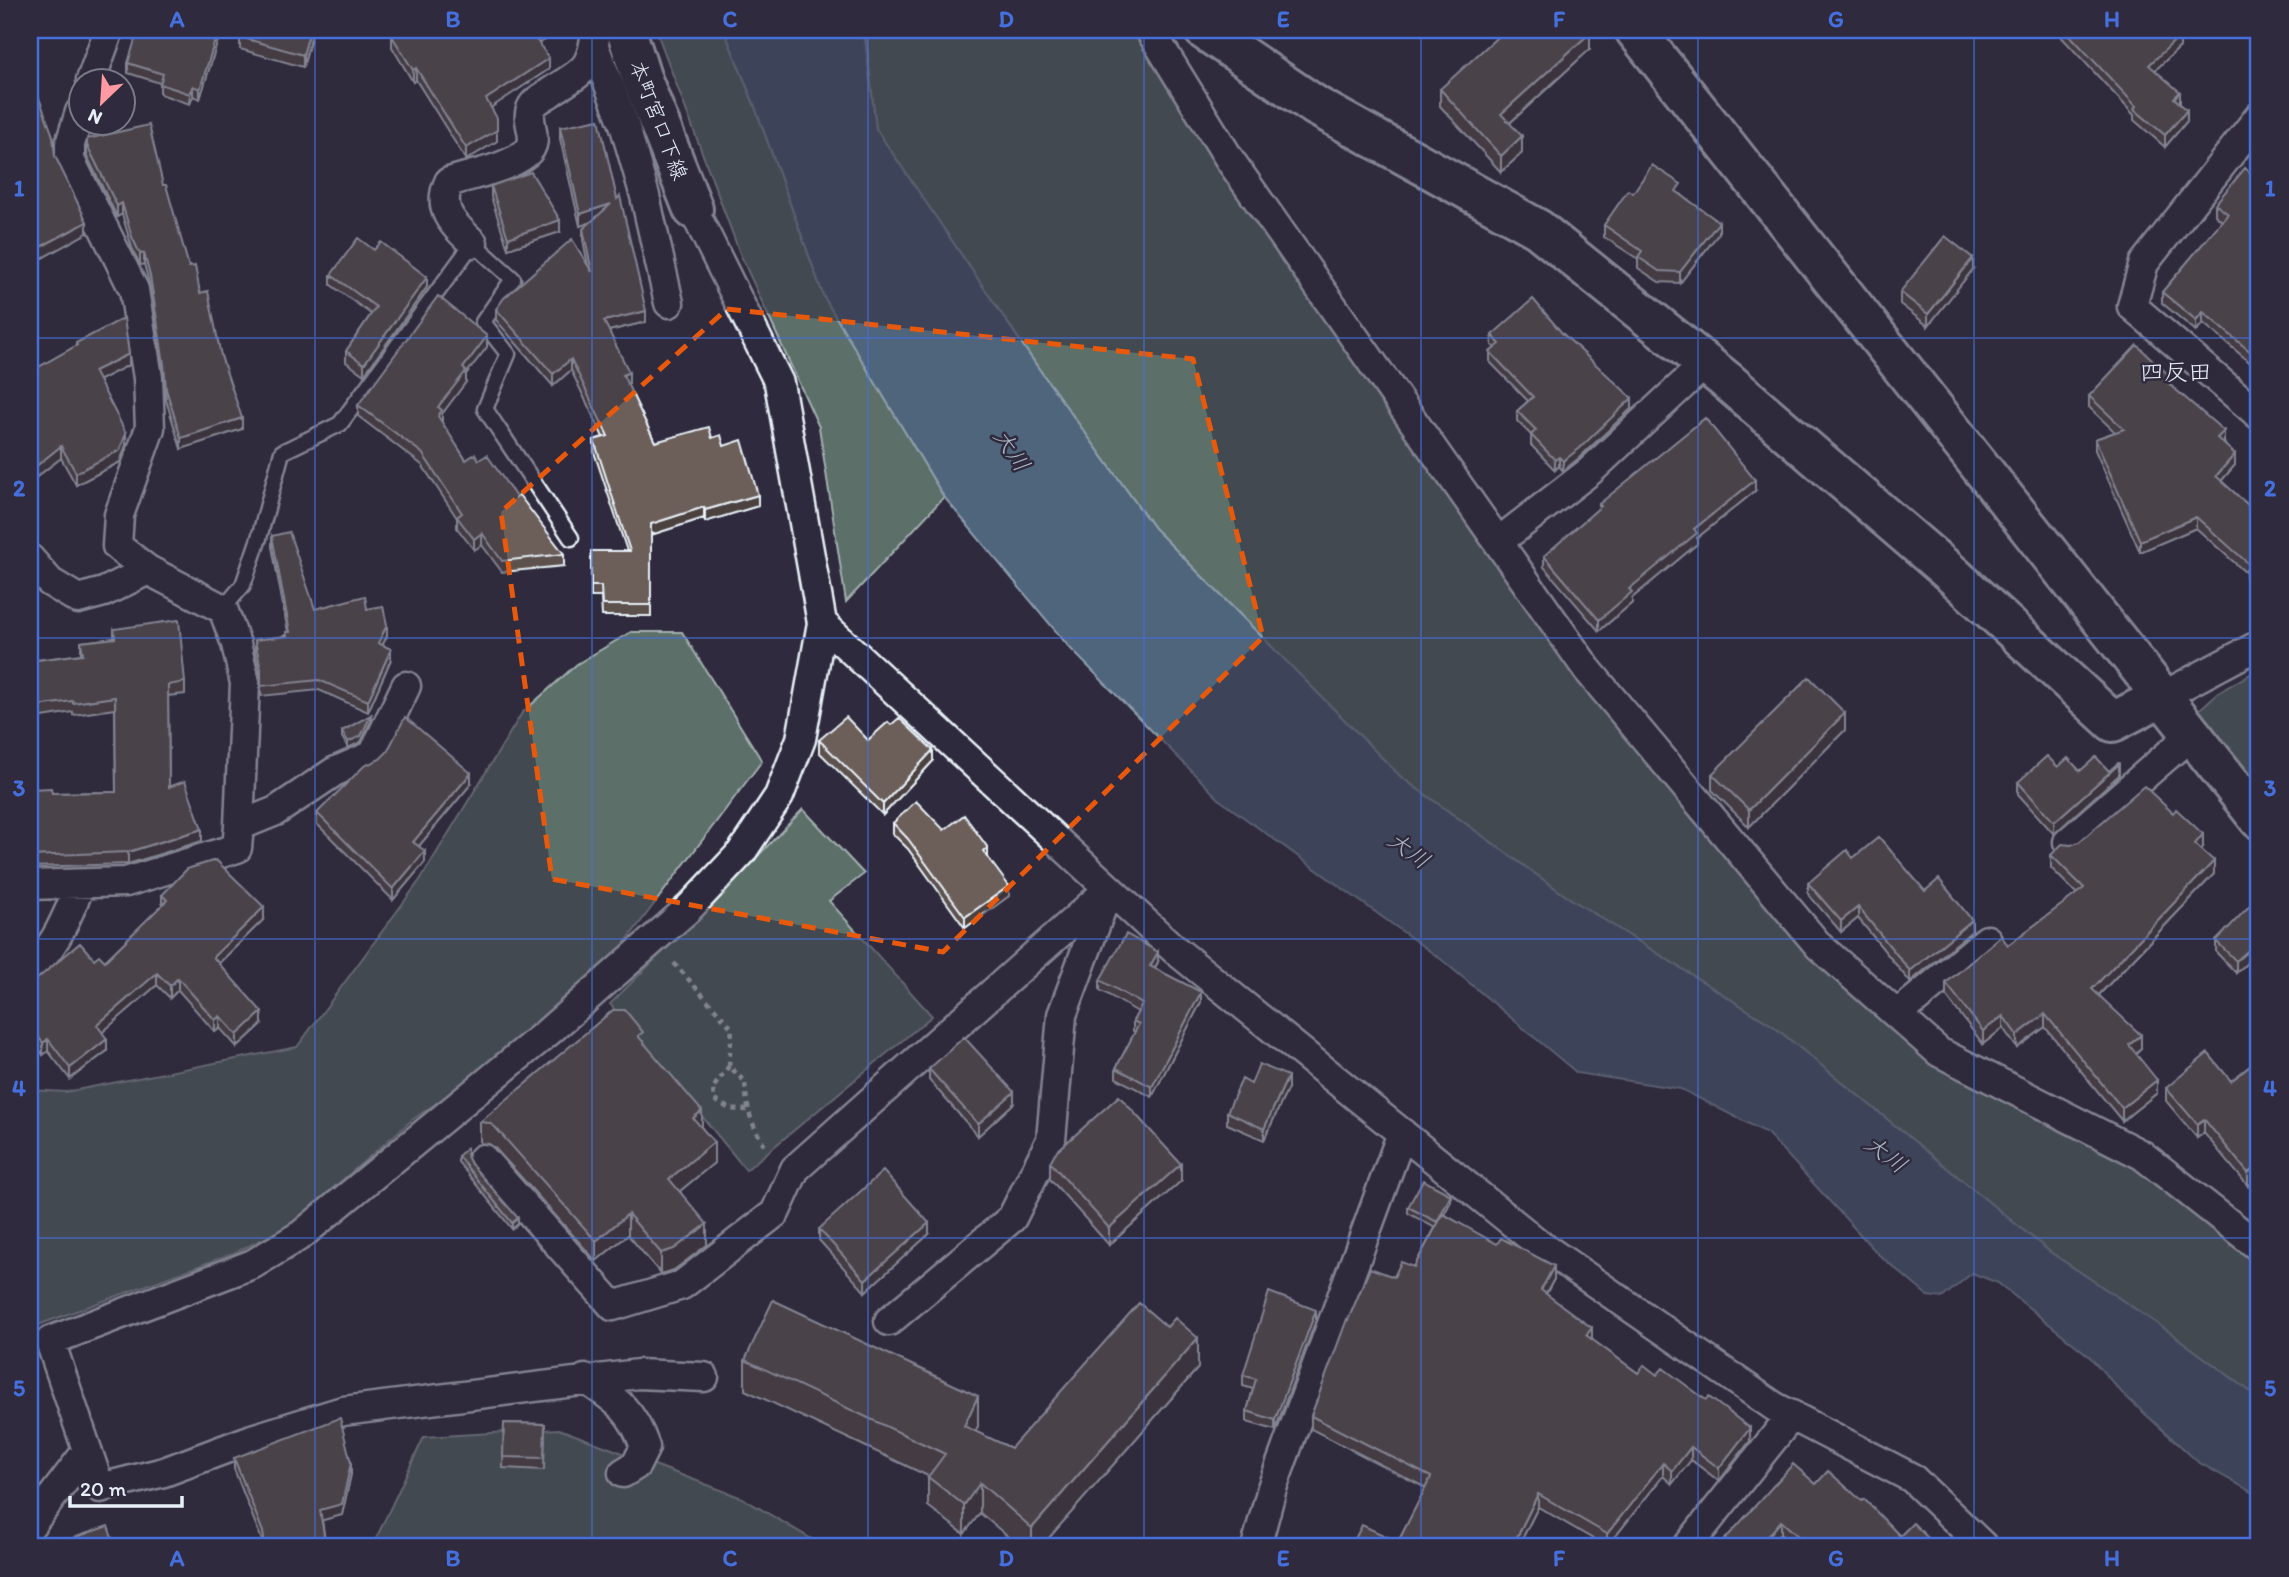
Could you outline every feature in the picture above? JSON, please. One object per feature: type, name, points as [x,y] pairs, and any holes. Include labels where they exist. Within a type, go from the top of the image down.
[{"type":"street","points":[[96,66],[109,30]]},
{"type":"street","points":[[1150,30],[1230,160],[1587,669],[1819,946],[1939,1052],[2142,1155],[2259,1247]]},
{"type":"street","points":[[1204,30],[1316,106],[1538,229],[1706,363],[1953,575],[2113,722],[2259,645]]},
{"type":"street","points":[[1635,30],[2259,819]]},
{"type":"street","points":[[472,243],[454,226],[446,211],[444,193],[449,182],[513,160],[528,152],[534,139],[529,114],[534,103],[585,69],[605,35]]},
{"type":"street","points":[[605,35],[624,124],[645,196],[669,303]]},
{"type":"street","name":"本町宮口下線","points":[[605,35],[641,77],[692,209]]},
{"type":"street","points":[[2259,117],[2144,263],[2132,306],[2259,415]]},
{"type":"street","points":[[30,885],[126,882],[237,848],[239,826],[245,683],[236,644],[222,610],[148,570],[117,546],[119,515],[150,428],[148,378],[134,290],[70,160],[69,144],[72,136]]},
{"type":"street","points":[[692,209],[779,383],[822,623],[801,739],[779,796],[741,853],[689,908],[548,1032],[301,1235],[253,1264],[50,1341],[100,1488],[164,1472],[252,1439],[343,1411],[638,1374],[704,1377]]},
{"type":"street","points":[[1498,542],[1590,471],[1706,363]]},
{"type":"street","points":[[30,559],[50,582],[78,599],[104,592],[148,570]]},
{"type":"street","points":[[822,623],[1174,949],[1539,1244],[1775,1406],[1912,1478],[1984,1547]]},
{"type":"street","points":[[239,826],[276,811],[334,772],[373,755],[406,685]]},
{"type":"street","points":[[2068,842],[2192,734]]},
{"type":"street","points":[[30,967],[41,959],[54,940],[81,884]]},
{"type":"street","points":[[483,1159],[613,1306],[682,1285],[775,1213],[795,1169],[1109,889]]},
{"type":"street","points":[[889,1321],[1012,1218],[1051,1140],[1062,1015],[1109,889]]},
{"type":"street","points":[[1897,1015],[1987,940]]},
{"type":"street","points":[[1256,1547],[1272,1488],[1402,1133]]},
{"type":"street","points":[[585,1380],[608,1394],[638,1426],[645,1447],[636,1465],[623,1473]]},
{"type":"street","points":[[1687,1547],[1792,1415]]},
{"type":"street","points":[[30,1525],[87,1451]]},
{"type":"lane","points":[[222,610],[243,585],[259,538],[282,452],[340,424],[472,243],[513,279],[483,322],[508,354],[485,409],[571,538]]},
{"type":"path","points":[[652,939],[732,1028],[729,1066],[713,1088],[714,1100],[730,1109],[747,1110]]},
{"type":"path","points":[[729,1066],[745,1082],[747,1110],[752,1125],[765,1146]]},
{"type":"highlighted area","points":[[727,309],[1193,359],[1263,637],[943,952],[552,879],[501,512]]},
{"type":"green space","points":[[656,30],[724,30],[754,104],[824,297],[944,497],[846,602],[819,427],[741,256]]},
{"type":"green space","points":[[865,30],[1131,30],[1579,658],[1819,946],[1939,1052],[2155,1165],[2259,1247],[2259,1398],[2168,1331],[2050,1252],[1773,1026],[1566,896],[1401,777],[1154,528],[1039,369],[876,129]]},
{"type":"green space","points":[[631,632],[682,632],[762,761],[578,1005],[412,1120],[288,1227],[234,1253],[30,1328],[30,1090],[66,1092],[297,1047],[420,880],[522,713],[577,664]]},
{"type":"green space","points":[[2259,669],[2259,812],[2171,735],[2219,692]]},
{"type":"green space","points":[[803,809],[864,874],[829,901],[932,1016],[746,1170],[610,1004]]},
{"type":"green space","points":[[559,1429],[742,1498],[825,1547],[372,1547],[424,1437]]},
{"type":"water","name":"大川","points":[[724,30],[864,30],[876,129],[1039,369],[1154,528],[1401,777],[1566,896],[1773,1026],[2050,1252],[2168,1331],[2259,1398],[2259,1496],[2198,1462],[2123,1394],[2089,1356],[1998,1283],[1972,1273],[1942,1298],[1928,1296],[1878,1254],[1767,1133],[1681,1089],[1577,1073],[1442,960],[1221,801],[1069,647],[944,497],[824,297],[754,104]]},
{"type":"building","points":[[138,30],[218,30],[200,89],[193,86],[190,94],[160,84],[163,74],[128,63]]},
{"type":"building","points":[[242,30],[310,30],[303,55],[240,37]]},
{"type":"building","points":[[401,30],[543,30],[533,35],[549,58],[486,99],[497,118],[497,130],[466,148],[416,68],[413,70],[392,36]]},
{"type":"building","points":[[1505,30],[1587,30],[1590,33],[1501,114],[1522,136],[1501,156],[1440,89]]},
{"type":"building","points":[[2065,30],[2179,30],[2177,32],[2180,36],[2149,65],[2180,92],[2174,98],[2187,110],[2165,135],[2134,109],[2136,106]]},
{"type":"building","points":[[30,96],[31,100],[39,98],[53,136],[55,156],[87,222],[33,251],[30,245]]},
{"type":"building","points":[[599,119],[646,311],[604,321],[629,372],[623,375],[655,442],[709,427],[712,438],[721,435],[724,446],[742,440],[758,495],[705,510],[704,507],[651,524],[651,605],[602,605],[601,586],[591,586],[591,551],[630,551],[594,440],[608,436],[571,359],[553,374],[496,309],[504,298],[572,239],[592,272],[583,229],[611,204],[580,214],[560,127]]},
{"type":"building","points":[[149,125],[163,185],[166,185],[189,267],[195,266],[200,293],[208,291],[221,356],[242,418],[181,438],[166,389],[150,276],[144,253],[140,254],[122,203],[117,206],[87,145],[87,139],[100,136],[136,136],[136,128]]},
{"type":"building","points":[[1652,165],[1681,184],[1676,191],[1719,222],[1680,272],[1659,271],[1638,257],[1642,251],[1604,225],[1628,190],[1633,193]]},
{"type":"building","points":[[2245,168],[2259,180],[2259,359],[2203,312],[2196,320],[2162,292],[2228,214],[2215,204]]},
{"type":"building","points":[[531,172],[560,220],[508,238],[491,186]]},
{"type":"building","points":[[1945,236],[1973,258],[1928,314],[1900,292]]},
{"type":"building","points":[[358,238],[374,250],[381,242],[427,277],[364,364],[346,351],[376,307],[331,275]]},
{"type":"building","points":[[438,296],[487,336],[463,368],[466,371],[438,407],[442,410],[438,416],[466,460],[475,454],[479,460],[487,455],[516,497],[519,495],[564,554],[502,561],[482,533],[474,539],[457,517],[462,513],[422,453],[358,405]]},
{"type":"building","points":[[1533,299],[1562,333],[1632,398],[1563,461],[1559,457],[1555,460],[1531,435],[1536,430],[1517,411],[1533,397],[1490,352],[1500,344],[1492,335]]},
{"type":"building","points":[[124,318],[129,354],[94,371],[126,433],[120,450],[76,473],[61,446],[30,471],[30,372],[77,345],[76,343]]},
{"type":"building","points":[[2137,345],[2172,378],[2168,383],[2224,431],[2217,438],[2235,454],[2216,476],[2259,515],[2259,580],[2246,570],[2250,565],[2196,517],[2140,541],[2095,439],[2124,429],[2089,396]]},
{"type":"building","points":[[1705,418],[1755,480],[1694,529],[1697,533],[1629,589],[1632,592],[1599,620],[1544,556],[1601,506],[1599,504]]},
{"type":"building","points":[[289,532],[315,609],[365,596],[367,609],[383,606],[387,625],[378,643],[391,649],[368,701],[319,680],[261,686],[261,669],[255,640],[287,636],[286,632],[290,632],[272,536]]},
{"type":"building","points":[[179,620],[185,682],[168,685],[169,787],[185,781],[202,829],[128,852],[30,856],[30,789],[51,788],[52,793],[116,792],[115,697],[30,707],[30,661],[83,654],[81,642],[115,638],[114,629]]},
{"type":"building","points":[[1809,677],[1845,713],[1749,810],[1712,774]]},
{"type":"building","points":[[371,715],[361,736],[348,742],[342,731]]},
{"type":"building","points":[[405,717],[471,773],[413,842],[425,851],[393,889],[317,813],[364,766],[380,759],[387,752]]},
{"type":"building","points":[[846,717],[868,740],[888,722],[891,725],[899,718],[933,750],[883,804],[819,740]]},
{"type":"building","points":[[2047,756],[2058,767],[2068,758],[2080,771],[2096,757],[2109,771],[2119,764],[2054,822],[2018,782]]},
{"type":"building","points":[[2144,786],[2173,813],[2176,809],[2203,834],[2195,844],[2214,861],[2092,989],[2141,1035],[2129,1045],[2157,1080],[2122,1108],[2045,1014],[2017,1035],[2003,1016],[1983,1031],[1946,983],[2001,936],[2008,945],[2084,888],[2051,855],[2062,844],[2079,842]]},
{"type":"building","points":[[916,801],[944,830],[964,815],[988,848],[983,851],[1009,886],[965,917],[908,839],[893,823]]},
{"type":"building","points":[[1879,837],[1925,891],[1939,879],[1972,920],[1910,971],[1858,907],[1841,921],[1808,883],[1847,850],[1853,858]]},
{"type":"building","points":[[216,860],[264,907],[213,957],[262,1012],[237,1035],[220,1016],[215,1020],[178,978],[170,986],[157,973],[97,1025],[107,1039],[70,1068],[48,1039],[43,1043],[30,1026],[30,982],[31,984],[80,943],[94,959],[99,955],[105,961],[167,900],[162,895],[187,869]]},
{"type":"building","points":[[2253,902],[2259,909],[2259,941],[2236,961],[2216,941]]},
{"type":"building","points":[[1126,934],[1158,952],[1150,966],[1201,992],[1152,1087],[1116,1068],[1139,1024],[1133,1021],[1142,1004],[1100,980]]},
{"type":"building","points":[[613,1010],[625,1010],[643,1032],[638,1036],[702,1111],[693,1118],[714,1142],[669,1179],[707,1224],[674,1249],[661,1253],[628,1214],[596,1241],[495,1127],[480,1122]]},
{"type":"building","points":[[964,1037],[1014,1092],[978,1124],[929,1069]]},
{"type":"building","points":[[2208,1053],[2231,1081],[2259,1059],[2259,1164],[2248,1173],[2204,1119],[2197,1124],[2166,1088]]},
{"type":"building","points":[[1259,1064],[1288,1076],[1264,1129],[1227,1112],[1242,1079],[1251,1084]]},
{"type":"building","points":[[1119,1096],[1181,1164],[1109,1228],[1050,1162],[1055,1153]]},
{"type":"building","points":[[467,1148],[471,1164],[518,1218],[512,1223],[458,1156]]},
{"type":"building","points":[[883,1171],[929,1223],[865,1280],[819,1229]]},
{"type":"building","points":[[1423,1180],[1451,1195],[1437,1222],[1408,1207]]},
{"type":"building","points":[[1443,1214],[1497,1244],[1501,1238],[1554,1266],[1541,1290],[1592,1328],[1586,1335],[1638,1373],[1644,1365],[1657,1375],[1663,1368],[1706,1400],[1709,1397],[1750,1428],[1719,1468],[1691,1447],[1672,1471],[1663,1463],[1607,1534],[1538,1494],[1512,1547],[1351,1547],[1362,1525],[1398,1542],[1431,1477],[1311,1416],[1347,1319],[1370,1268],[1394,1277],[1401,1262],[1414,1267]]},
{"type":"building","points":[[1269,1292],[1316,1310],[1275,1420],[1247,1411],[1256,1379],[1243,1375]]},
{"type":"building","points":[[773,1300],[978,1396],[964,1426],[1011,1448],[1139,1303],[1167,1327],[1175,1318],[1198,1338],[1032,1528],[980,1483],[964,1505],[928,1477],[945,1454],[745,1360]]},
{"type":"building","points":[[340,1418],[351,1463],[342,1504],[320,1510],[326,1547],[265,1547],[263,1532],[234,1458]]},
{"type":"building","points":[[504,1423],[545,1424],[544,1458],[503,1457]]},
{"type":"building","points":[[1793,1464],[1816,1484],[1828,1471],[1862,1501],[1864,1499],[1900,1536],[1913,1523],[1937,1547],[1810,1547],[1781,1521],[1759,1547],[1718,1547]]},
{"type":"building","points":[[108,1526],[115,1547],[48,1547],[50,1546]]},
{"type":"district","name":"四反田","points":[[2176,371]]}]
